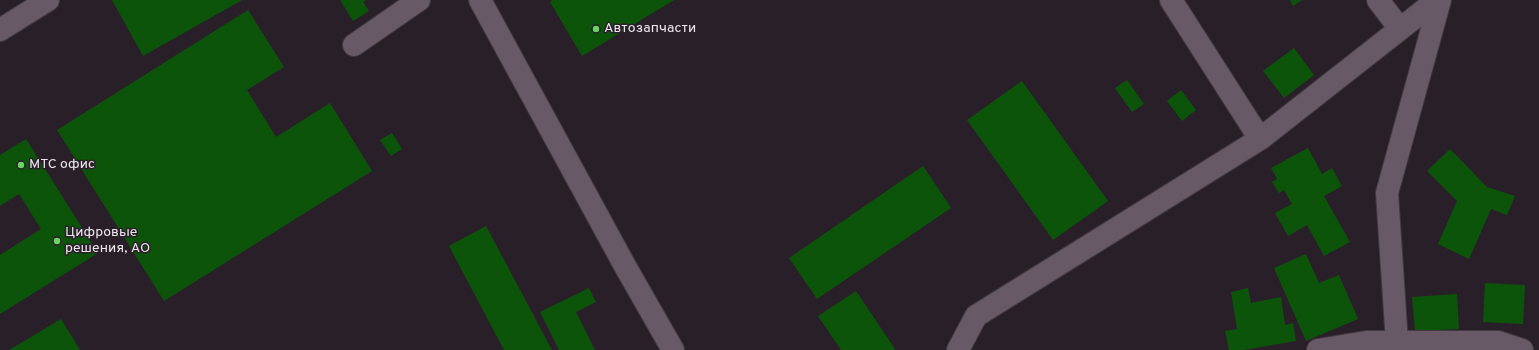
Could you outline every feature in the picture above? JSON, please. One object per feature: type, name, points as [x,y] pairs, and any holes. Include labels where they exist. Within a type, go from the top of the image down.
[{"type":"street","points":[[13,0],[40,5]]},
{"type":"street","points":[[354,45],[419,0]]},
{"type":"street","points":[[480,0],[624,266],[673,350]]},
{"type":"street","points":[[1171,0],[1260,139]]},
{"type":"street","points":[[1378,0],[1400,29]]},
{"type":"street","points":[[958,350],[976,316],[1260,139],[1437,0]]},
{"type":"street","points":[[1396,342],[1387,193],[1440,0]]},
{"type":"street","points":[[0,30],[40,5]]},
{"type":"street","points":[[1318,350],[1366,342],[1498,342],[1522,350]]},
{"type":"building","points":[[112,0],[242,0],[143,56]]},
{"type":"building","points":[[340,0],[366,0],[363,2],[369,11],[353,21]]},
{"type":"building","name":"Автозапчасти","points":[[552,0],[674,0],[582,56],[550,2]]},
{"type":"building","points":[[1290,0],[1302,0],[1293,6]]},
{"type":"building","points":[[248,10],[284,67],[247,90],[276,137],[330,103],[372,171],[164,301],[57,130]]},
{"type":"building","points":[[1294,48],[1314,75],[1284,98],[1263,71]]},
{"type":"building","points":[[1127,80],[1144,104],[1132,112],[1115,88]]},
{"type":"building","points":[[1022,81],[1108,201],[1053,240],[967,120]]},
{"type":"building","points":[[1181,90],[1196,110],[1182,121],[1167,101]]},
{"type":"building","points":[[392,133],[402,149],[391,156],[380,140]]},
{"type":"building","name":"Цифровые решения, АО","points":[[26,139],[98,253],[0,314],[0,255],[41,229],[19,194],[0,206],[0,155]]},
{"type":"building","points":[[1308,148],[1322,174],[1332,168],[1342,186],[1324,196],[1350,242],[1324,256],[1307,225],[1288,236],[1275,213],[1292,204],[1284,190],[1279,193],[1272,182],[1277,179],[1271,168]]},
{"type":"building","points":[[1450,149],[1487,187],[1515,196],[1507,215],[1491,209],[1469,259],[1438,244],[1457,201],[1427,171]]},
{"type":"building","points":[[923,166],[951,208],[817,299],[789,258]]},
{"type":"building","points":[[486,226],[552,350],[504,350],[449,246]]},
{"type":"building","points":[[1306,254],[1319,283],[1339,275],[1358,319],[1306,341],[1274,268]]},
{"type":"building","points":[[1485,283],[1525,285],[1523,324],[1483,322]]},
{"type":"building","points":[[589,288],[596,302],[576,312],[595,350],[559,350],[540,312]]},
{"type":"building","points":[[1248,288],[1251,303],[1281,297],[1285,325],[1293,323],[1296,341],[1244,350],[1229,350],[1225,331],[1237,329],[1231,292]]},
{"type":"building","points":[[856,291],[895,349],[894,350],[841,350],[818,316]]},
{"type":"building","points":[[1457,294],[1459,329],[1415,331],[1412,297]]},
{"type":"building","points":[[61,319],[80,350],[9,350]]},
{"type":"place","name":"Автозапчасти","points":[[596,29]]},
{"type":"place","name":"МТС офис","points":[[21,165]]},
{"type":"place","name":"Цифровые решения, АО","points":[[57,241]]}]
